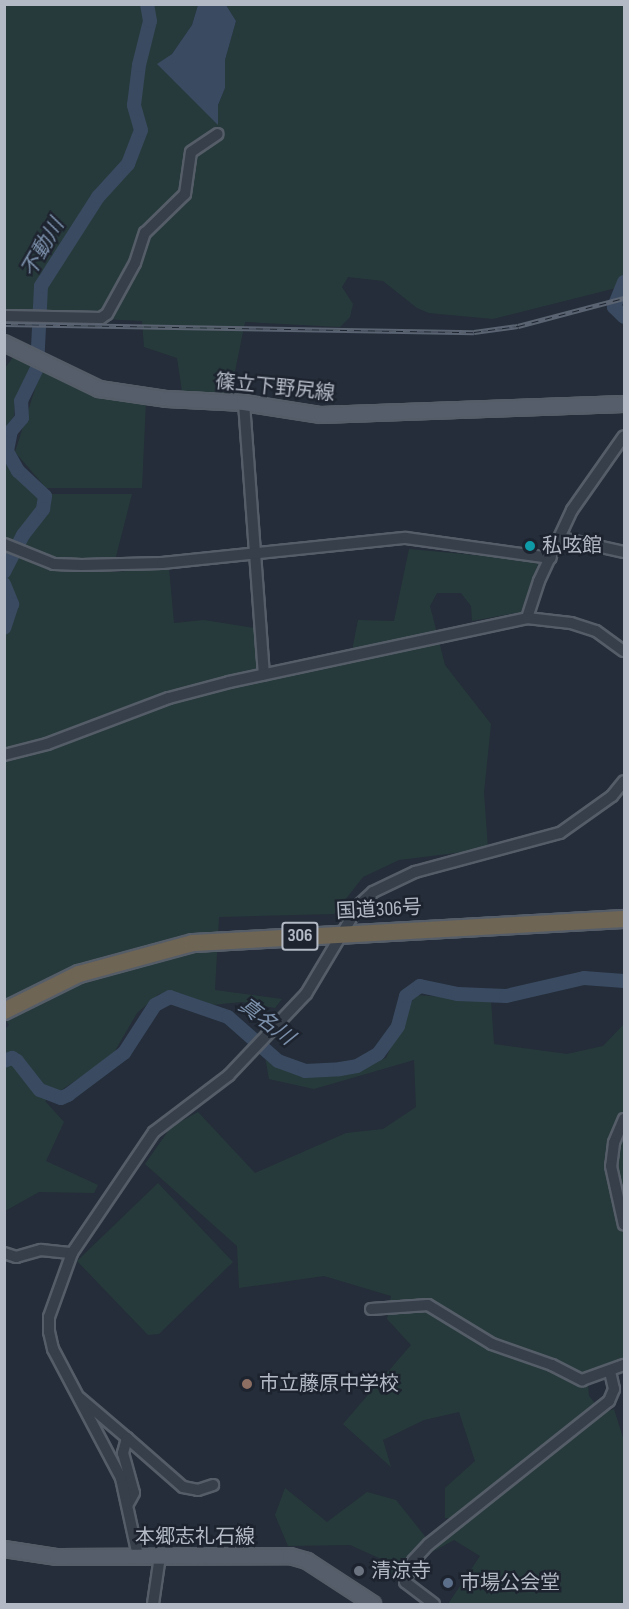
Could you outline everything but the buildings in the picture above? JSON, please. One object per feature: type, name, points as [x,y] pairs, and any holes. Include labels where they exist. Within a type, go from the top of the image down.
[{"type":"highway","name":"国道306号","points":[[4,1011],[79,974],[153,952],[193,943],[345,932],[616,919]]},
{"type":"main road","name":"篠立下野尻線","points":[[4,343],[99,389],[167,399],[244,403],[321,415],[624,404]]},
{"type":"main road","name":"本郷志礼石線","points":[[4,1549],[57,1557],[290,1556],[307,1561],[364,1603]]},
{"type":"street","points":[[4,316],[101,318],[106,314],[135,263],[145,233],[185,194],[191,152],[218,134]]},
{"type":"street","points":[[244,403],[264,674]]},
{"type":"street","points":[[527,618],[550,558],[572,510],[624,436]]},
{"type":"street","points":[[11,547],[54,564],[92,565],[257,555],[406,538],[550,558]]},
{"type":"street","points":[[561,538],[624,552]]},
{"type":"street","points":[[4,755],[70,736],[169,698],[264,674],[527,618],[571,623],[597,632],[624,651]]},
{"type":"street","points":[[138,1556],[121,1478],[53,1349],[49,1332],[49,1317],[72,1253],[154,1132],[229,1075],[306,994],[359,906],[381,886],[416,872],[560,833],[612,796],[624,781]]},
{"type":"street","points":[[624,1119],[614,1143],[611,1166],[624,1225]]},
{"type":"street","points":[[4,1253],[16,1257],[52,1249],[72,1253]]},
{"type":"street","points":[[371,1309],[428,1305],[492,1344],[552,1365],[582,1380],[624,1365]]},
{"type":"street","points":[[434,1605],[405,1582],[413,1561],[435,1539],[609,1401],[614,1389],[610,1371]]},
{"type":"street","points":[[79,1398],[183,1487],[198,1490],[213,1485]]},
{"type":"street","points":[[127,1438],[123,1453],[134,1493],[128,1504]]},
{"type":"street","points":[[153,1605],[160,1557]]},
{"type":"shaded area","points":[[5,5],[198,5],[192,25],[172,54],[158,65],[218,124],[218,105],[225,88],[225,60],[236,21],[226,5],[624,5],[624,286],[493,319],[429,313],[417,308],[383,281],[348,277],[342,287],[353,304],[350,317],[340,327],[245,322],[230,396],[182,391],[177,358],[144,347],[142,321],[5,314]]},
{"type":"shaded area","points":[[14,356],[32,366],[28,381],[15,399],[14,416],[5,428],[5,368]]},
{"type":"shaded area","points":[[42,367],[146,401],[142,488],[46,488],[15,452]]},
{"type":"shaded area","points":[[4,462],[35,494],[132,494],[112,572],[169,568],[174,623],[204,620],[254,628],[259,680],[350,661],[358,620],[394,621],[409,549],[539,561],[521,612],[472,621],[471,606],[461,593],[437,593],[430,606],[445,665],[491,724],[484,792],[488,849],[399,860],[363,877],[334,914],[219,917],[215,990],[282,999],[275,1008],[242,1002],[212,1005],[179,993],[159,994],[137,1013],[112,1056],[45,1101],[64,1122],[46,1161],[98,1185],[94,1193],[39,1192],[5,1211],[4,1030],[9,1025],[4,1018]]},
{"type":"shaded area","points":[[415,995],[491,1000],[494,1044],[567,1054],[603,1046],[624,1024],[624,1358],[587,1372],[589,1396],[603,1413],[614,1409],[624,1441],[624,1604],[448,1604],[480,1556],[454,1540],[410,1564],[393,1580],[388,1562],[350,1545],[288,1546],[275,1515],[285,1488],[327,1522],[367,1492],[396,1500],[432,1545],[468,1518],[445,1518],[445,1488],[475,1461],[459,1412],[424,1420],[383,1440],[391,1467],[343,1424],[411,1345],[387,1319],[391,1296],[324,1276],[239,1288],[237,1246],[145,1164],[171,1127],[198,1112],[255,1173],[346,1133],[383,1129],[416,1107],[414,1060],[314,1089],[269,1079],[264,1051],[278,1063],[305,1074],[333,1074],[363,1067],[386,1058]]},
{"type":"shaded area","points":[[158,1183],[233,1262],[159,1334],[148,1335],[77,1261]]},
{"type":"water","points":[[198,5],[226,5],[236,21],[225,60],[225,88],[218,105],[218,125],[157,64],[172,54],[192,25]]},
{"type":"waterway","name":"不動川","points":[[4,572],[23,535],[43,509],[45,496],[18,471],[7,451],[11,431],[22,418],[21,401],[37,368],[41,286],[98,197],[128,164],[141,130],[134,105],[139,65],[150,21],[147,4]]},
{"type":"waterway","points":[[624,282],[614,307],[624,317]]},
{"type":"waterway","name":"不動川","points":[[4,584],[12,604],[4,628]]},
{"type":"waterway","name":"真名川","points":[[4,1061],[12,1058],[17,1061],[40,1090],[61,1098],[124,1053],[155,1005],[170,997],[228,1017],[278,1061],[305,1071],[340,1069],[357,1066],[378,1054],[398,1026],[406,996],[420,986],[458,994],[506,996],[584,978],[624,981]]},
{"type":"railway","points":[[4,324],[474,332],[518,326],[624,298]]},
{"type":"place","name":"私呟館","points":[[530,546]]},
{"type":"place","name":"市立藤原中学校","points":[[247,1384]]},
{"type":"place","name":"清涼寺","points":[[359,1571]]},
{"type":"place","name":"市場公会堂","points":[[448,1583]]}]
